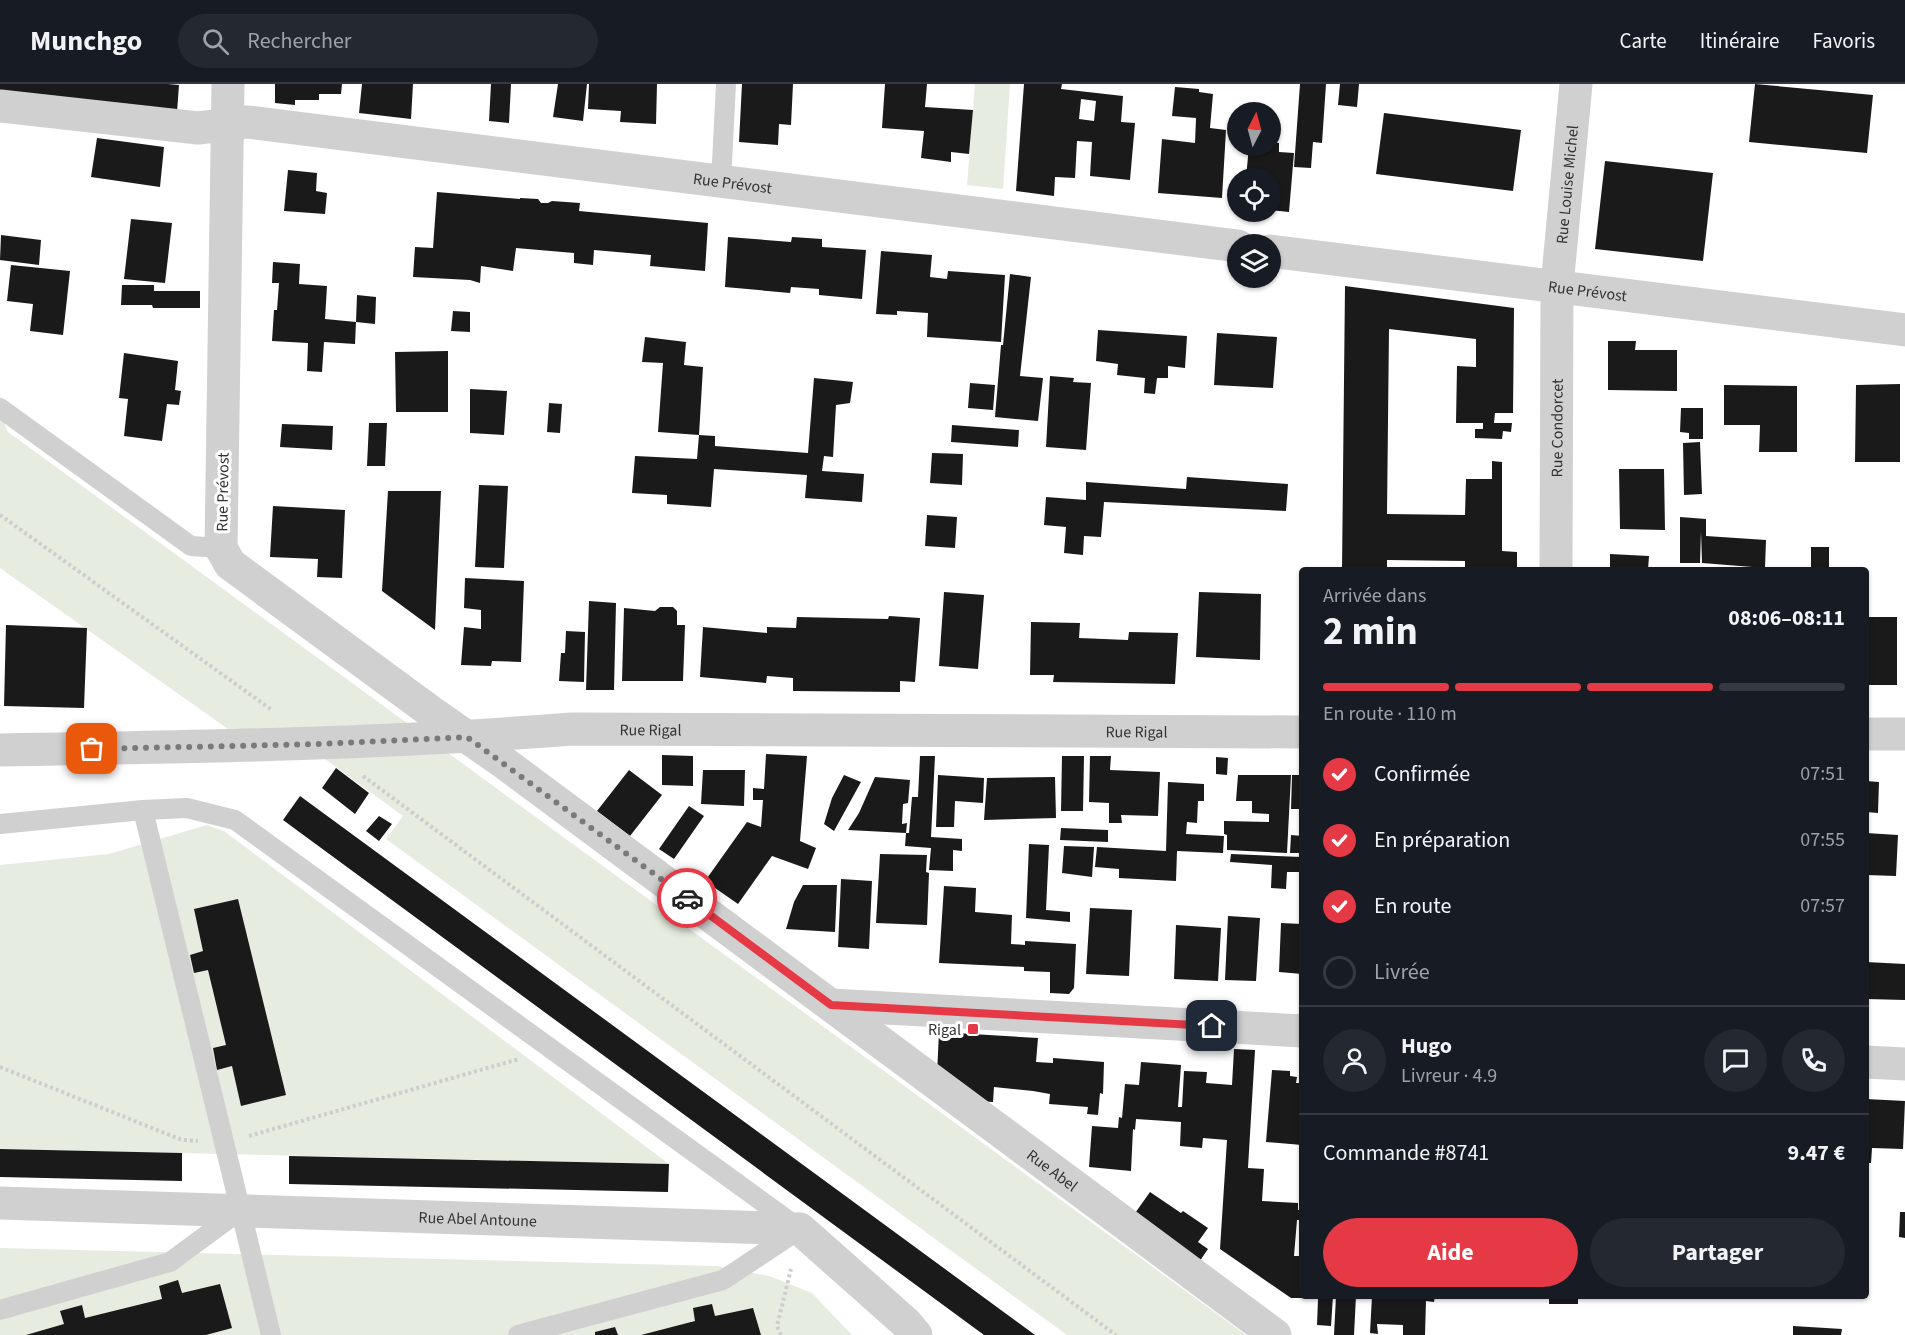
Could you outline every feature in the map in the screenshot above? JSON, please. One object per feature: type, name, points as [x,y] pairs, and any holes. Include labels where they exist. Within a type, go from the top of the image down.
[{"type":"street","points":[[227,124],[228,84]]},
{"type":"street","name":"Rue Louise Michel","points":[[1557,286],[1576,84]]},
{"type":"street","name":"Rue Prévost","points":[[0,106],[198,128],[248,122],[1227,245]]},
{"type":"street","name":"Rue Prévost","points":[[227,124],[221,548],[230,564],[430,727],[481,741],[831,1005]]},
{"type":"street","name":"Rue Prévost","points":[[1281,251],[1905,330]]},
{"type":"street","name":"Rue Condorcet","points":[[1556,567],[1557,286]]},
{"type":"street","points":[[0,750],[321,744],[430,727]]},
{"type":"street","name":"Rue Rigal","points":[[481,741],[572,729],[1299,732]]},
{"type":"street","points":[[1869,734],[1905,734]]},
{"type":"street","name":"Rue Abel","points":[[831,1005],[871,1020],[1275,1335]]},
{"type":"street","points":[[871,1020],[1299,1031]]},
{"type":"street","points":[[1869,1062],[1905,1064]]},
{"type":"street","name":"Rue Abel Antoune","points":[[0,1203],[800,1229]]},
{"type":"street","points":[[800,1229],[906,1323],[916,1335]]},
{"type":"lane","points":[[721,182],[726,84]]},
{"type":"lane","points":[[0,408],[191,546],[221,548]]},
{"type":"lane","points":[[0,824],[143,810],[188,808],[235,820],[800,1229],[723,1280],[518,1335]]},
{"type":"lane","points":[[143,810],[271,1335]]},
{"type":"lane","points":[[0,1310],[170,1262],[240,1210]]},
{"type":"path","points":[[0,515],[275,712]]},
{"type":"path","points":[[321,744],[1116,1335]]},
{"type":"path","points":[[0,1067],[182,1140],[224,1143],[553,1049]]},
{"type":"path","points":[[781,1335],[777,1326],[800,1229]]},
{"type":"shaded area","points":[[975,84],[1010,84],[1003,189],[967,185]]},
{"type":"shaded area","points":[[0,414],[8,432],[1246,1335],[1067,1335],[386,839],[403,816],[325,759],[238,736],[0,568]]},
{"type":"shaded area","points":[[207,825],[224,831],[669,1164],[0,1149],[0,865],[109,854]]},
{"type":"shaded area","points":[[0,1248],[716,1266],[769,1276],[812,1293],[852,1335],[0,1335]]},
{"type":"building","points":[[0,84],[179,85],[177,112],[0,92]]},
{"type":"building","points":[[275,84],[342,84],[341,94],[319,94],[319,100],[295,100],[295,105],[275,103]]},
{"type":"building","points":[[362,84],[413,84],[411,119],[359,113]]},
{"type":"building","points":[[491,84],[511,84],[509,123],[489,121]]},
{"type":"building","points":[[558,84],[587,84],[583,121],[553,117]]},
{"type":"building","points":[[589,84],[657,84],[656,124],[620,122],[621,111],[588,109]]},
{"type":"building","points":[[742,84],[793,84],[791,125],[779,124],[778,145],[739,142]]},
{"type":"building","points":[[885,84],[927,84],[925,107],[973,110],[969,154],[951,152],[951,162],[921,158],[924,131],[882,128]]},
{"type":"building","points":[[1024,84],[1062,84],[1061,89],[1123,96],[1121,122],[1135,123],[1130,180],[1090,176],[1092,142],[1077,141],[1075,178],[1055,177],[1054,196],[1016,191]],"holes":[[[1081,99],[1096,101],[1094,121],[1079,119]]]},
{"type":"building","points":[[1300,84],[1326,84],[1322,143],[1313,142],[1311,168],[1294,167]]},
{"type":"building","points":[[1340,84],[1359,84],[1357,107],[1338,105]]},
{"type":"building","points":[[1755,84],[1873,95],[1867,153],[1749,142]]},
{"type":"building","points":[[1175,87],[1199,89],[1199,92],[1213,94],[1210,128],[1226,130],[1222,198],[1158,193],[1162,139],[1195,143],[1196,118],[1172,116]]},
{"type":"building","points":[[1384,113],[1521,130],[1513,191],[1376,174]]},
{"type":"building","points":[[97,138],[164,147],[160,187],[91,177]]},
{"type":"building","points":[[1281,152],[1294,153],[1289,212],[1281,211],[1281,168],[1247,168],[1248,156],[1281,156]]},
{"type":"building","points":[[1605,161],[1713,173],[1703,261],[1595,249]]},
{"type":"building","points":[[288,170],[317,173],[316,191],[327,193],[325,214],[284,211]]},
{"type":"building","points":[[437,192],[538,199],[541,203],[552,201],[580,203],[579,211],[708,223],[705,271],[650,266],[651,255],[594,250],[593,265],[574,263],[574,253],[516,248],[513,271],[481,266],[480,283],[470,280],[413,277],[415,247],[433,248]]},
{"type":"building","points":[[131,219],[172,223],[165,283],[124,279]]},
{"type":"building","points":[[1,235],[41,240],[39,265],[0,260]]},
{"type":"building","points":[[728,237],[791,242],[792,237],[822,239],[822,247],[866,250],[862,299],[819,295],[819,289],[791,287],[790,293],[725,287]]},
{"type":"building","points":[[881,251],[932,255],[930,277],[947,279],[948,271],[1005,275],[1001,342],[927,337],[928,313],[897,311],[897,315],[876,314]]},
{"type":"building","points":[[273,262],[300,264],[299,284],[327,286],[325,319],[356,322],[355,344],[324,342],[322,372],[307,371],[308,343],[272,341],[279,283],[272,283]]},
{"type":"building","points":[[11,265],[70,271],[63,335],[30,331],[33,304],[7,301]]},
{"type":"building","points":[[1010,274],[1031,277],[1020,376],[1043,378],[1038,421],[995,417]]},
{"type":"building","points":[[122,285],[154,285],[154,291],[200,291],[200,308],[121,305]]},
{"type":"building","points":[[1345,286],[1514,308],[1513,413],[1495,413],[1494,423],[1512,423],[1511,432],[1503,431],[1502,439],[1475,438],[1475,429],[1483,429],[1483,423],[1456,423],[1457,366],[1476,367],[1476,339],[1389,329],[1387,514],[1465,515],[1466,479],[1492,479],[1492,461],[1502,462],[1502,551],[1517,552],[1517,567],[1465,567],[1465,561],[1387,560],[1387,567],[1342,567]]},
{"type":"building","points":[[357,295],[376,297],[375,324],[356,322]]},
{"type":"building","points":[[453,311],[470,312],[470,332],[451,331]]},
{"type":"building","points":[[1098,330],[1187,336],[1185,368],[1168,366],[1168,378],[1157,378],[1155,394],[1144,393],[1145,378],[1117,375],[1118,364],[1096,361]]},
{"type":"building","points":[[1217,333],[1277,337],[1273,388],[1214,385]]},
{"type":"building","points":[[645,337],[686,342],[684,365],[703,367],[699,435],[658,432],[663,363],[642,362]]},
{"type":"building","points":[[1608,341],[1636,341],[1635,350],[1677,350],[1677,391],[1608,390]]},
{"type":"building","points":[[448,351],[448,412],[396,412],[395,352]]},
{"type":"building","points":[[124,353],[178,361],[175,390],[181,391],[179,405],[167,404],[162,441],[124,436],[128,399],[119,398]]},
{"type":"building","points":[[1050,376],[1074,378],[1073,382],[1091,383],[1086,450],[1046,447]]},
{"type":"building","points":[[814,378],[853,382],[850,403],[836,405],[833,457],[824,456],[822,471],[864,474],[862,502],[805,498],[807,475],[714,469],[711,507],[667,504],[667,495],[632,493],[635,456],[697,459],[699,435],[715,436],[715,446],[808,453]]},
{"type":"building","points":[[970,383],[995,385],[993,410],[968,408]]},
{"type":"building","points":[[1900,384],[1900,462],[1855,462],[1856,385]]},
{"type":"building","points":[[1724,385],[1797,386],[1797,452],[1759,452],[1760,425],[1724,425]]},
{"type":"building","points":[[470,389],[507,391],[504,435],[470,433]]},
{"type":"building","points":[[549,403],[562,404],[560,433],[547,432]]},
{"type":"building","points":[[1681,408],[1703,408],[1703,439],[1689,439],[1689,433],[1680,432]]},
{"type":"building","points":[[369,423],[387,423],[385,466],[367,466]]},
{"type":"building","points":[[282,424],[333,426],[332,450],[280,447]]},
{"type":"building","points":[[952,425],[1019,430],[1018,447],[951,442]]},
{"type":"building","points":[[1700,442],[1702,494],[1684,495],[1683,443]]},
{"type":"building","points":[[932,453],[963,454],[962,485],[930,483]]},
{"type":"building","points":[[1619,469],[1664,469],[1665,530],[1620,529]]},
{"type":"building","points":[[1187,477],[1288,484],[1286,511],[1104,502],[1101,537],[1084,536],[1083,555],[1064,553],[1066,527],[1044,525],[1046,497],[1086,500],[1086,482],[1186,489]]},
{"type":"building","points":[[479,485],[508,486],[504,568],[475,567]]},
{"type":"building","points":[[388,491],[441,491],[435,630],[382,591]]},
{"type":"building","points":[[273,506],[345,510],[342,578],[317,577],[318,559],[270,557]]},
{"type":"building","points":[[927,515],[957,517],[955,548],[925,546]]},
{"type":"building","points":[[1680,517],[1706,519],[1706,536],[1766,540],[1765,567],[1702,563],[1701,531],[1700,563],[1680,563]]},
{"type":"building","points":[[1811,547],[1829,547],[1829,567],[1811,567]]},
{"type":"building","points":[[1610,554],[1649,556],[1648,567],[1610,567]]},
{"type":"building","points":[[465,578],[524,581],[521,662],[492,661],[491,666],[461,665],[464,627],[481,629],[481,610],[464,608]]},
{"type":"building","points":[[944,592],[984,595],[978,669],[939,666]]},
{"type":"building","points":[[1199,592],[1261,594],[1260,660],[1196,657]]},
{"type":"building","points":[[589,601],[616,603],[614,690],[586,690]]},
{"type":"building","points":[[660,607],[673,607],[677,611],[677,625],[685,625],[683,681],[622,681],[624,608],[655,611]]},
{"type":"building","points":[[889,616],[920,618],[915,682],[900,681],[900,692],[793,691],[793,678],[767,676],[766,683],[700,677],[703,627],[767,633],[767,627],[796,628],[797,617],[888,619]]},
{"type":"building","points":[[1869,617],[1897,617],[1897,685],[1869,685]]},
{"type":"building","points":[[1031,622],[1080,623],[1079,638],[1128,640],[1129,632],[1178,633],[1175,684],[1053,682],[1054,675],[1030,675]]},
{"type":"building","points":[[6,625],[87,628],[84,708],[4,706]]},
{"type":"building","points":[[566,631],[585,632],[584,682],[559,681],[561,653],[565,653]]},
{"type":"building","points":[[766,754],[807,756],[800,841],[816,848],[808,869],[772,856],[738,904],[705,881],[747,822],[761,827],[763,800],[753,800],[753,788],[764,789]]},
{"type":"building","points":[[662,755],[693,756],[693,786],[662,785]]},
{"type":"building","points":[[920,756],[935,756],[931,837],[962,839],[962,851],[953,850],[953,871],[929,870],[931,848],[905,846],[906,833],[909,833],[912,797],[918,797]]},
{"type":"building","points":[[1062,756],[1084,756],[1083,811],[1061,811]]},
{"type":"building","points":[[1090,756],[1111,756],[1110,770],[1160,772],[1158,816],[1121,815],[1122,823],[1109,823],[1109,803],[1089,802]]},
{"type":"building","points":[[1216,757],[1228,758],[1227,775],[1216,774]]},
{"type":"building","points":[[336,768],[369,793],[355,814],[322,788]]},
{"type":"building","points":[[629,770],[662,795],[630,836],[597,811]]},
{"type":"building","points":[[703,770],[745,770],[744,806],[701,804]]},
{"type":"building","points":[[844,775],[861,782],[834,831],[824,824],[832,798]]},
{"type":"building","points":[[938,775],[984,778],[983,803],[955,801],[954,827],[936,827]]},
{"type":"building","points":[[1238,775],[1291,775],[1287,853],[1227,850],[1224,821],[1269,822],[1269,814],[1252,813],[1252,801],[1236,801]]},
{"type":"building","points":[[1292,775],[1299,775],[1299,809],[1291,809]]},
{"type":"building","points":[[875,777],[910,780],[908,803],[903,804],[902,824],[907,823],[906,833],[848,830],[859,813]]},
{"type":"building","points":[[1055,777],[1056,818],[984,820],[987,778]]},
{"type":"building","points":[[1869,781],[1879,782],[1878,813],[1869,812]]},
{"type":"building","points":[[1168,782],[1204,784],[1204,801],[1198,801],[1197,823],[1187,822],[1186,834],[1224,836],[1223,853],[1177,851],[1176,881],[1119,878],[1119,869],[1095,867],[1097,847],[1166,851]]},
{"type":"building","points":[[300,796],[1035,1335],[984,1335],[283,820]]},
{"type":"building","points":[[689,806],[704,816],[674,859],[659,849]]},
{"type":"building","points":[[379,816],[392,824],[379,841],[366,831]]},
{"type":"building","points":[[1061,828],[1108,830],[1108,842],[1060,840]]},
{"type":"building","points":[[1869,833],[1898,835],[1896,876],[1869,875]]},
{"type":"building","points":[[1291,835],[1299,836],[1299,853],[1290,853]]},
{"type":"building","points":[[1029,844],[1049,845],[1046,910],[1070,912],[1070,922],[1026,918]]},
{"type":"building","points":[[1064,846],[1094,847],[1092,877],[1062,873]]},
{"type":"building","points":[[880,854],[927,855],[926,872],[929,873],[927,925],[876,923]]},
{"type":"building","points":[[1231,854],[1299,857],[1299,872],[1287,872],[1286,889],[1271,888],[1272,865],[1230,862]]},
{"type":"building","points":[[841,879],[872,881],[869,949],[838,947]]},
{"type":"building","points":[[803,885],[837,885],[835,932],[786,929],[794,902]]},
{"type":"building","points":[[944,886],[976,888],[975,912],[1012,915],[1011,944],[1025,945],[1025,941],[1076,944],[1074,988],[1069,994],[1050,993],[1050,972],[1024,971],[1024,967],[939,963]]},
{"type":"building","points":[[238,899],[286,1095],[241,1106],[232,1066],[217,1070],[213,1048],[226,1045],[208,970],[194,973],[190,955],[203,951],[194,909]]},
{"type":"building","points":[[1090,908],[1132,910],[1129,976],[1086,974]]},
{"type":"building","points":[[1228,916],[1260,918],[1256,981],[1225,980]]},
{"type":"building","points":[[1281,923],[1299,924],[1299,974],[1279,972]]},
{"type":"building","points":[[1176,925],[1221,928],[1218,981],[1174,979]]},
{"type":"building","points":[[1869,962],[1905,964],[1905,1000],[1869,999]]},
{"type":"building","points":[[939,1032],[1038,1038],[1036,1062],[1053,1063],[1053,1058],[1104,1062],[1103,1094],[1100,1093],[1098,1115],[1087,1114],[1088,1107],[1049,1104],[1050,1094],[1033,1091],[994,1087],[993,1102],[975,1101],[937,1074]]},
{"type":"building","points":[[1234,1049],[1255,1050],[1248,1168],[1264,1169],[1262,1201],[1298,1203],[1299,1220],[1297,1220],[1294,1256],[1299,1256],[1299,1298],[1291,1298],[1220,1249],[1227,1140],[1203,1138],[1202,1148],[1180,1146],[1181,1122],[1136,1119],[1135,1130],[1133,1129],[1131,1171],[1089,1167],[1092,1126],[1118,1128],[1119,1117],[1122,1118],[1125,1084],[1139,1085],[1141,1062],[1181,1065],[1178,1107],[1182,1107],[1184,1071],[1207,1072],[1206,1083],[1232,1085]]},
{"type":"building","points":[[1272,1070],[1290,1071],[1290,1076],[1297,1077],[1296,1083],[1299,1083],[1299,1145],[1266,1142]]},
{"type":"building","points":[[1869,1099],[1905,1101],[1903,1149],[1872,1148],[1871,1163],[1869,1163]]},
{"type":"building","points":[[0,1149],[182,1153],[182,1181],[0,1177]]},
{"type":"building","points":[[289,1156],[669,1164],[668,1192],[289,1184]]},
{"type":"building","points":[[1150,1192],[1208,1228],[1198,1242],[1208,1249],[1195,1268],[1133,1216]]},
{"type":"building","points":[[1900,1212],[1905,1212],[1905,1238],[1899,1237]]},
{"type":"building","points":[[178,1280],[182,1293],[220,1284],[232,1328],[206,1335],[26,1335],[64,1324],[60,1311],[82,1305],[85,1318],[162,1299],[159,1286]]},
{"type":"building","points":[[1318,1299],[1333,1299],[1331,1326],[1317,1325]]},
{"type":"building","points":[[1336,1299],[1356,1299],[1354,1335],[1334,1335]]},
{"type":"building","points":[[1372,1299],[1434,1299],[1434,1302],[1426,1301],[1425,1335],[1403,1335],[1403,1325],[1377,1324],[1378,1334],[1370,1333]]},
{"type":"building","points":[[1549,1299],[1578,1299],[1578,1304],[1549,1304]]},
{"type":"building","points":[[712,1304],[715,1316],[753,1308],[761,1335],[641,1335],[695,1321],[693,1308]]},
{"type":"building","points":[[1793,1326],[1842,1329],[1841,1335],[1793,1335]]},
{"type":"building","points":[[615,1327],[618,1335],[595,1335],[595,1332]]},
{"type":"way so far","points":[[92,749],[321,744],[467,737],[687,898]]},
{"type":"place","name":"Rigal","points":[[973,1029]]},
{"type":"route","points":[[687,898],[831,1005],[1212,1026]]}]
